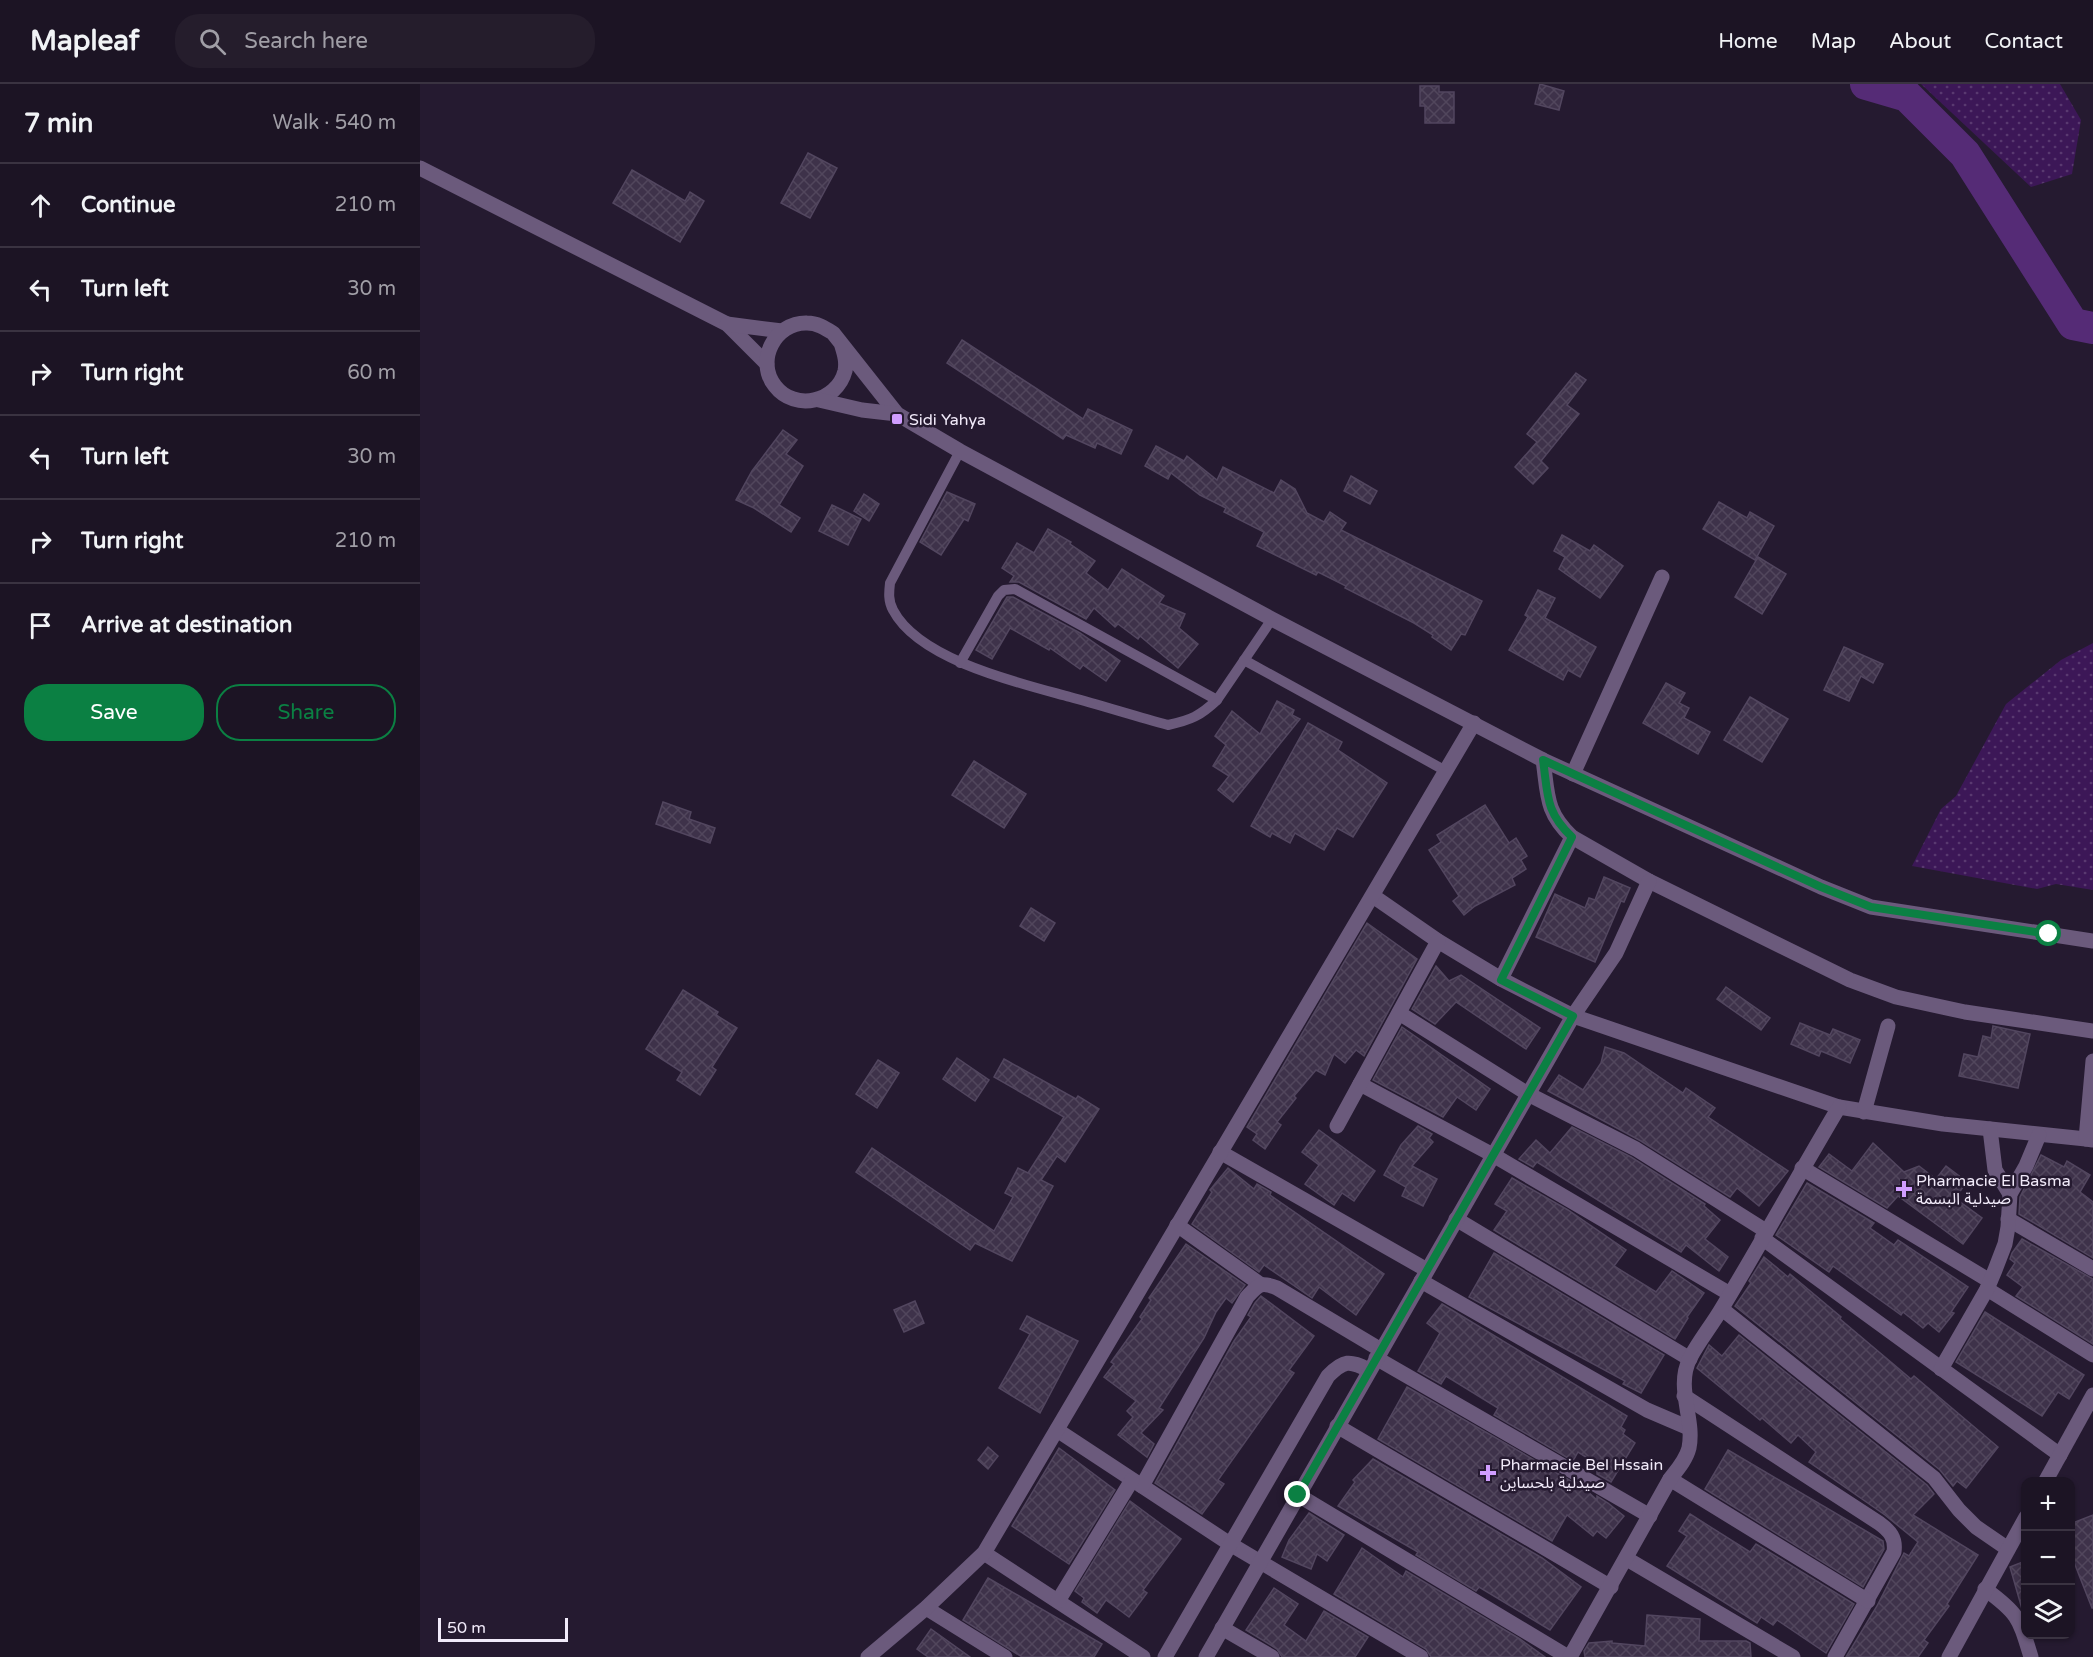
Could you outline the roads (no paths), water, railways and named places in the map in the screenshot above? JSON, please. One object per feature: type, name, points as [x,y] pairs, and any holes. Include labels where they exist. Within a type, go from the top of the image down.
[{"type":"street","points":[[420,168],[727,324],[767,364]]},
{"type":"street","points":[[841,344],[845,357],[845,370],[840,383],[831,393],[819,400],[807,402],[795,400],[784,395],[772,381],[767,364],[769,352],[774,340],[782,331],[808,322],[821,326],[833,333],[897,414],[960,451],[1543,760],[1821,887],[1871,907],[2093,941]]},
{"type":"street","points":[[727,324],[782,331]]},
{"type":"street","points":[[819,400],[862,410],[897,414]]},
{"type":"street","points":[[1573,774],[1662,577]]},
{"type":"street","points":[[868,1657],[886,1652],[926,1608],[984,1553],[1474,723]]},
{"type":"street","points":[[1543,760],[1552,813],[1562,828],[1572,837],[1649,881],[1850,980],[1896,997],[1965,1012],[2093,1031]]},
{"type":"street","points":[[1501,980],[1572,837]]},
{"type":"street","points":[[1206,1657],[1573,1016],[1616,953],[1649,881]]},
{"type":"street","points":[[1373,896],[1438,941],[1501,980],[1573,1016],[1839,1107],[1990,1129],[2089,1140],[2093,1061]]},
{"type":"street","points":[[1337,1126],[1438,941]]},
{"type":"street","points":[[1399,1013],[1528,1094],[1636,1149],[1764,1234],[1941,1369],[2060,1455]]},
{"type":"street","points":[[1864,1112],[1888,1026]]},
{"type":"street","points":[[1360,1083],[1493,1155],[1730,1294]]},
{"type":"street","points":[[1298,1495],[1569,1657],[1611,1587],[1670,1479],[1685,1458],[1689,1448],[1689,1428],[1683,1381],[1689,1359],[1722,1309],[1839,1107]]},
{"type":"street","points":[[1990,1129],[1995,1170],[2010,1194]]},
{"type":"street","points":[[1941,1369],[1988,1285],[2005,1244],[2010,1194],[2026,1166],[2039,1135]]},
{"type":"street","points":[[1220,1152],[1647,1410],[1689,1428]]},
{"type":"street","points":[[1802,1168],[1988,1285],[2093,1355]]},
{"type":"street","points":[[2008,1218],[2093,1269]]},
{"type":"street","points":[[1456,1219],[1689,1359]]},
{"type":"street","points":[[1177,1226],[1260,1284],[1277,1288],[1375,1359],[1650,1516]]},
{"type":"street","points":[[1058,1601],[1137,1483],[1247,1297],[1260,1284]]},
{"type":"street","points":[[1722,1309],[1934,1478],[1959,1510],[1976,1527],[2007,1549]]},
{"type":"street","points":[[1165,1657],[1328,1376],[1345,1362],[1357,1364],[1375,1359]]},
{"type":"street","points":[[2048,1477],[2093,1395]]},
{"type":"street","points":[[1684,1396],[1888,1530],[1895,1544],[1894,1552],[1835,1657]]},
{"type":"street","points":[[1337,1426],[1611,1587]]},
{"type":"street","points":[[1057,1430],[1230,1544],[1421,1657]]},
{"type":"street","points":[[1670,1479],[1868,1601]]},
{"type":"street","points":[[1949,1657],[2021,1524]]},
{"type":"street","points":[[984,1553],[1143,1657]]},
{"type":"street","points":[[1627,1558],[1793,1657]]},
{"type":"street","points":[[1985,1589],[2015,1614],[2021,1623],[2031,1657]]},
{"type":"street","points":[[926,1608],[1005,1657]]},
{"type":"street","points":[[1222,1628],[1272,1657]]},
{"type":"lane","points":[[960,451],[890,583],[889,600],[892,610],[901,622],[918,637],[960,663],[979,671],[1168,724],[1187,721],[1202,714],[1217,700],[1272,618]]},
{"type":"lane","points":[[960,663],[998,596],[1004,591],[1015,589],[1217,700]]},
{"type":"lane","points":[[1244,660],[1446,771]]},
{"type":"waterway","points":[[1866,84],[1907,96],[1965,154],[2073,324],[2093,328]]},
{"type":"place","name":"Sidi Yahya","points":[[897,419]]},
{"type":"place","name":"Pharmacie El Basma صيدلية البسمة","points":[[1904,1189]]},
{"type":"place","name":"Pharmacie Bel Hssain صيدلية بلحساين","points":[[1488,1473]]}]
